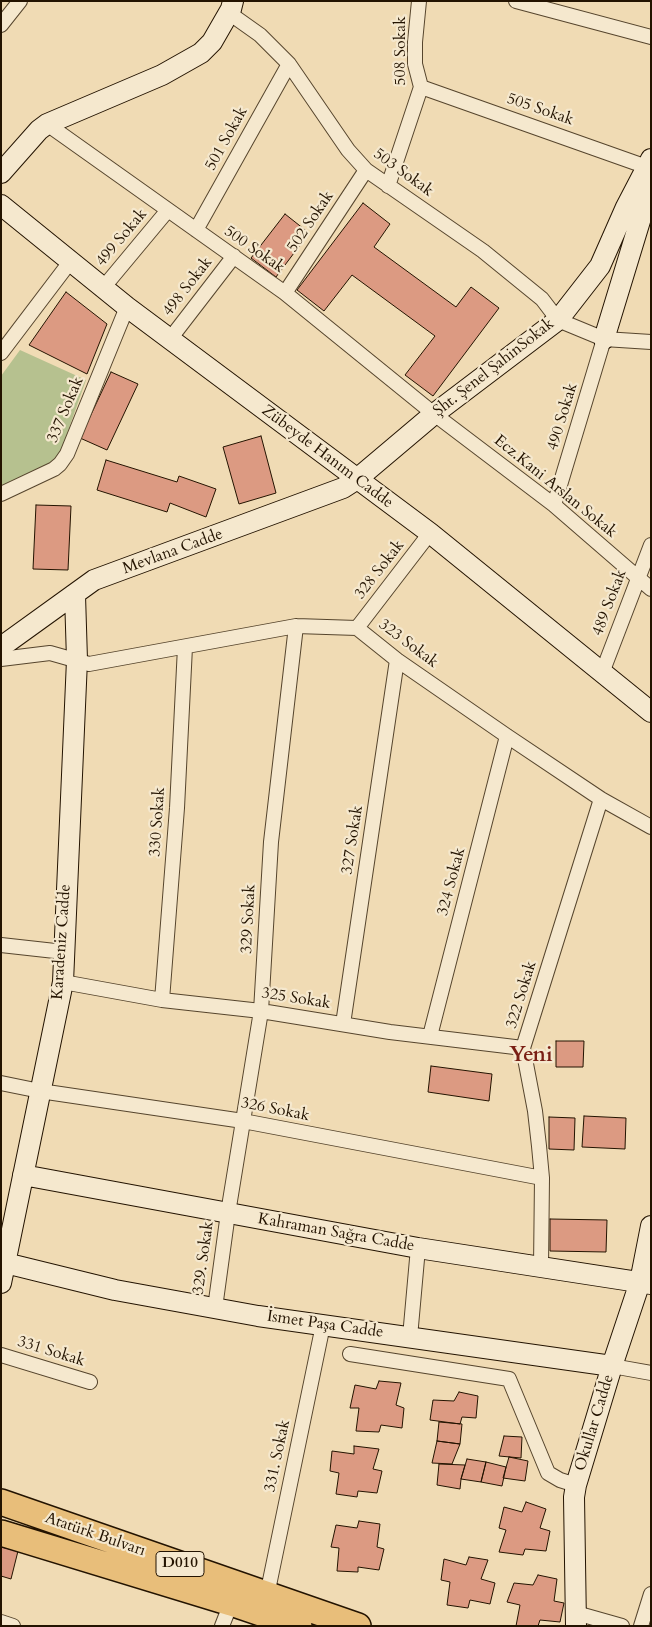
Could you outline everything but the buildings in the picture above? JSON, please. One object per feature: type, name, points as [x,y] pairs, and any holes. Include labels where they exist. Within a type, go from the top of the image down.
[{"type":"highway","name":"Atatürk Bulvarı","points":[[1,1502],[358,1626]]},
{"type":"highway","name":"Atatürk Bulvarı","points":[[1,1534],[231,1603],[299,1626]]},
{"type":"street","points":[[1,25],[20,1]]},
{"type":"street","name":"508 Sokak","points":[[388,186],[421,87],[416,64],[420,1]]},
{"type":"street","points":[[516,1],[651,37]]},
{"type":"street","points":[[1,173],[39,130],[48,124],[162,75],[201,53],[212,42],[231,7]]},
{"type":"street","name":"503 Sokak","points":[[231,7],[289,64],[348,150],[366,170],[483,251],[542,300],[558,320]]},
{"type":"street","name":"501 Sokak","points":[[196,230],[289,64]]},
{"type":"street","name":"505 Sokak","points":[[421,87],[649,163]]},
{"type":"street","name":"500 Sokak","points":[[48,124],[285,293],[434,414]]},
{"type":"street","name":"Şht. Şenel ŞahinSokak","points":[[604,338],[640,210],[649,163]]},
{"type":"street","name":"502 Sokak","points":[[285,293],[366,170]]},
{"type":"street","name":"Şht. Şenel ŞahinSokak","points":[[357,479],[434,414],[558,320],[600,266],[651,192]]},
{"type":"street","name":"Zübeyde Hanım Cadde","points":[[1,205],[127,307],[430,534],[651,712]]},
{"type":"street","name":"499 Sokak","points":[[103,288],[168,210]]},
{"type":"street","name":"498 Sokak","points":[[170,339],[234,256]]},
{"type":"street","points":[[1,353],[70,262]]},
{"type":"street","name":"337 Sokak","points":[[1,494],[54,469],[67,454],[127,307]]},
{"type":"street","points":[[558,320],[604,338],[651,342]]},
{"type":"street","name":"490 Sokak","points":[[554,505],[604,338]]},
{"type":"street","name":"Ecz.Kani Arslan Sokak","points":[[434,414],[554,505],[651,589]]},
{"type":"street","name":"Mevlana Cadde","points":[[1,647],[94,580],[343,488],[357,479]]},
{"type":"street","name":"328 Sokak","points":[[357,628],[430,534]]},
{"type":"street","name":"489 Sokak","points":[[602,673],[651,545]]},
{"type":"street","name":"Karadeniz Cadde","points":[[1,1283],[63,982],[77,660],[75,595]]},
{"type":"street","name":"323 Sokak","points":[[1,659],[50,653],[89,664],[296,626],[357,628],[397,660],[601,799],[651,827]]},
{"type":"street","name":"329 Sokak","points":[[228,1213],[261,1011],[272,842],[296,626]]},
{"type":"street","name":"330 Sokak","points":[[162,1000],[177,808],[185,647]]},
{"type":"street","name":"327 Sokak","points":[[343,1024],[397,660]]},
{"type":"street","name":"324 Sokak","points":[[430,1036],[508,736]]},
{"type":"street","name":"322 Sokak","points":[[541,1267],[542,1178],[535,1111],[523,1048],[601,799]]},
{"type":"street","points":[[1,945],[64,952]]},
{"type":"street","name":"325 Sokak","points":[[63,982],[162,1000],[261,1011],[390,1032],[523,1048]]},
{"type":"street","name":"326 Sokak","points":[[1,1083],[40,1091],[243,1121],[542,1178]]},
{"type":"street","name":"Kahraman Sağra Cadde","points":[[23,1175],[418,1248],[541,1267],[647,1278]]},
{"type":"street","name":"329. Sokak","points":[[215,1308],[228,1213]]},
{"type":"street","name":"Okullar Cadde","points":[[576,1619],[574,1497],[576,1485],[612,1366],[647,1278],[651,1226]]},
{"type":"street","points":[[410,1337],[418,1248]]},
{"type":"street","name":"İsmet Paşa Cadde","points":[[4,1263],[116,1290],[215,1308],[651,1373]]},
{"type":"street","name":"331. Sokak","points":[[267,1595],[323,1325]]},
{"type":"street","points":[[350,1354],[509,1379],[548,1473],[560,1480],[576,1485]]},
{"type":"street","name":"331 Sokak","points":[[1,1355],[90,1382]]},
{"type":"street","points":[[641,1626],[651,1594]]},
{"type":"street","points":[[222,1626],[231,1603]]},
{"type":"street","points":[[576,1619],[622,1626]]},
{"type":"street","points":[[1,1622],[13,1626]]},
{"type":"green space","points":[[20,350],[86,380],[62,448],[53,464],[1,488],[1,376]]},
{"type":"district","name":"Yeni","points":[[531,1056]]}]
